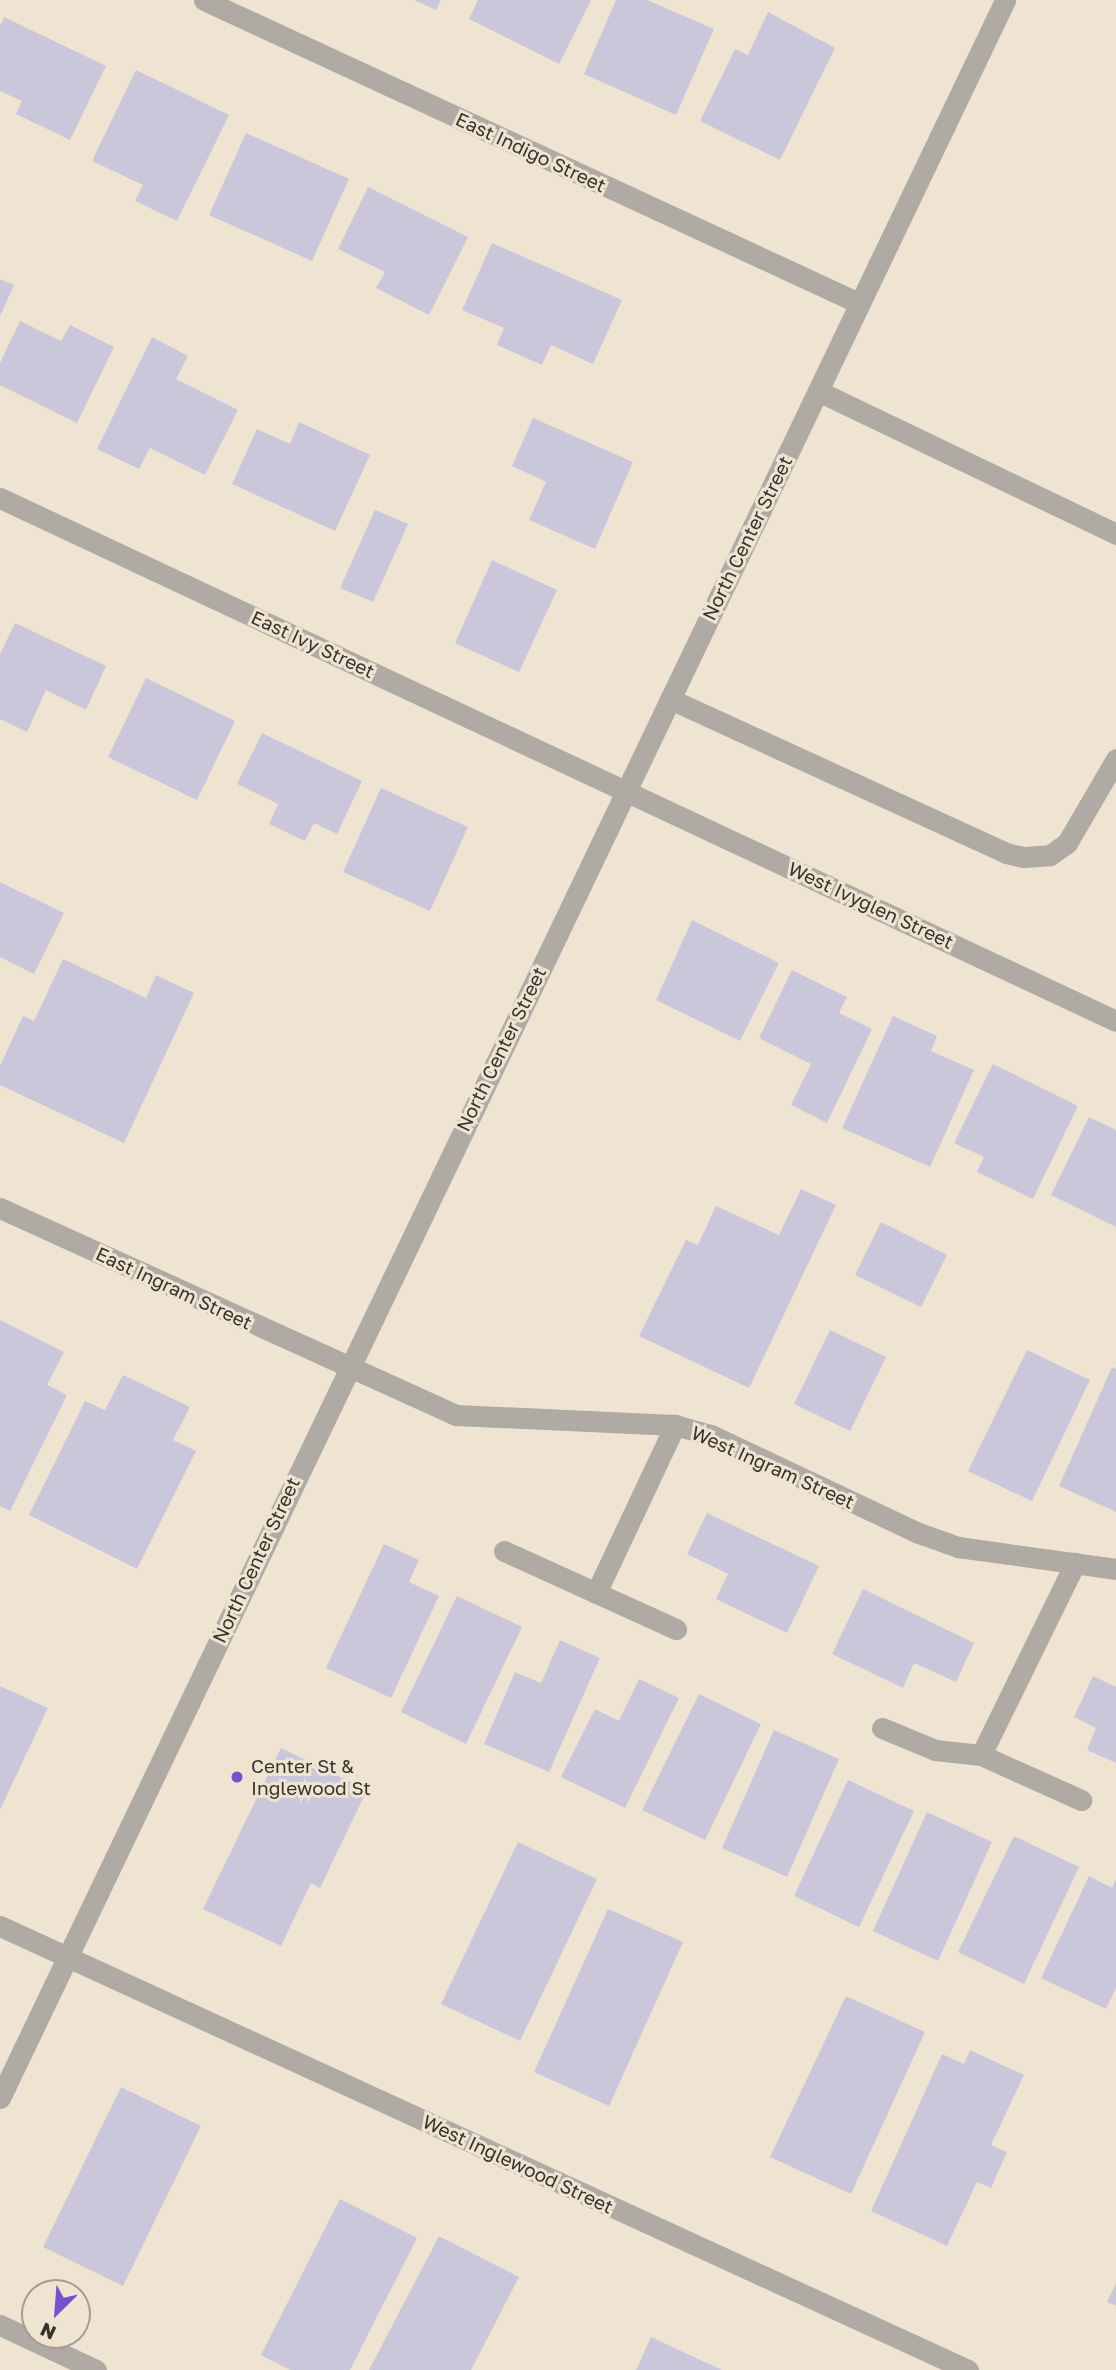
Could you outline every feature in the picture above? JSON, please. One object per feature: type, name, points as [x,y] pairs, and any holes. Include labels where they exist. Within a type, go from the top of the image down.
[{"type":"street","name":"East Indigo Street","points":[[204,0],[859,303]]},
{"type":"street","name":"North Center Street","points":[[0,2098],[347,1368],[1005,0]]},
{"type":"street","points":[[818,391],[1116,534]]},
{"type":"street","name":"East Ivy Street","points":[[0,498],[626,790]]},
{"type":"street","points":[[670,699],[1006,853],[1024,857],[1050,855],[1067,843],[1116,759]]},
{"type":"street","name":"West Ivyglen Street","points":[[626,790],[1116,1021]]},
{"type":"street","name":"East Ingram Street","points":[[0,1208],[347,1368]]},
{"type":"street","name":"West Ingram Street","points":[[347,1368],[456,1415],[675,1426],[710,1435],[916,1532],[958,1547],[1116,1569]]},
{"type":"street","points":[[596,1593],[675,1426]]},
{"type":"street","points":[[504,1551],[676,1629]]},
{"type":"street","points":[[981,1755],[1075,1563]]},
{"type":"street","points":[[882,1728],[935,1750],[981,1755],[1081,1800]]},
{"type":"street","name":"West Inglewood Street","points":[[0,1926],[968,2370]]},
{"type":"street","points":[[0,2325],[96,2370]]},
{"type":"building","points":[[414,0],[441,0],[436,10]]},
{"type":"building","points":[[478,0],[591,0],[559,64],[469,19]]},
{"type":"building","points":[[616,0],[647,0],[714,29],[676,115],[584,74]]},
{"type":"building","points":[[768,12],[835,48],[780,160],[700,121],[735,49],[748,55]]},
{"type":"building","points":[[4,17],[106,66],[70,140],[16,114],[22,101],[0,91],[0,26]]},
{"type":"building","points":[[136,70],[229,115],[177,221],[135,201],[143,185],[92,161]]},
{"type":"building","points":[[246,133],[349,179],[312,261],[209,215]]},
{"type":"building","points":[[368,187],[468,237],[429,315],[376,288],[385,272],[338,249]]},
{"type":"building","points":[[492,243],[622,300],[593,364],[551,345],[542,365],[497,345],[504,328],[462,310]]},
{"type":"building","points":[[0,279],[14,285],[0,316]]},
{"type":"building","points":[[20,321],[61,341],[70,325],[114,347],[77,423],[0,385],[0,363]]},
{"type":"building","points":[[152,337],[188,356],[176,379],[238,410],[205,475],[150,448],[139,469],[97,449]]},
{"type":"building","points":[[533,418],[633,462],[595,549],[529,520],[546,482],[512,466]]},
{"type":"building","points":[[299,422],[370,455],[335,531],[232,484],[257,429],[290,444]]},
{"type":"building","points":[[375,510],[408,524],[373,602],[340,588]]},
{"type":"building","points":[[492,560],[557,590],[519,672],[455,643]]},
{"type":"building","points":[[15,623],[106,666],[86,710],[46,690],[27,732],[0,719],[0,654]]},
{"type":"building","points":[[146,678],[235,721],[197,800],[108,757]]},
{"type":"building","points":[[262,733],[362,781],[337,834],[314,823],[305,841],[269,824],[278,804],[237,784]]},
{"type":"building","points":[[381,788],[468,827],[430,911],[343,872]]},
{"type":"building","points":[[0,882],[64,913],[34,974],[0,957]]},
{"type":"building","points":[[692,920],[779,963],[740,1041],[656,1000]]},
{"type":"building","points":[[63,959],[146,998],[156,975],[194,993],[124,1143],[0,1085],[0,1066],[23,1016],[34,1021]]},
{"type":"building","points":[[792,970],[847,997],[839,1013],[872,1029],[827,1123],[791,1105],[811,1064],[759,1038]]},
{"type":"building","points":[[893,1016],[937,1036],[931,1051],[974,1070],[930,1167],[842,1128]]},
{"type":"building","points":[[993,1064],[1078,1106],[1033,1199],[977,1172],[984,1157],[954,1143]]},
{"type":"building","points":[[1089,1117],[1116,1130],[1116,1227],[1051,1195]]},
{"type":"building","points":[[801,1189],[836,1205],[749,1388],[639,1336],[686,1240],[698,1245],[716,1206],[779,1235]]},
{"type":"building","points":[[881,1222],[947,1255],[921,1307],[855,1275]]},
{"type":"building","points":[[0,1320],[64,1352],[47,1385],[67,1395],[10,1511],[0,1506]]},
{"type":"building","points":[[830,1330],[886,1357],[850,1431],[794,1404]]},
{"type":"building","points":[[1027,1350],[1090,1380],[1032,1501],[968,1471]]},
{"type":"building","points":[[1112,1367],[1116,1369],[1116,1512],[1059,1486]]},
{"type":"building","points":[[123,1375],[190,1407],[173,1440],[196,1451],[137,1569],[29,1515],[85,1401],[105,1410]]},
{"type":"building","points":[[707,1513],[819,1566],[787,1633],[716,1599],[728,1574],[687,1554]]},
{"type":"building","points":[[384,1544],[419,1560],[409,1582],[439,1596],[391,1698],[326,1668]]},
{"type":"building","points":[[863,1589],[974,1643],[956,1682],[914,1663],[903,1688],[832,1654]]},
{"type":"building","points":[[457,1596],[522,1627],[466,1744],[401,1712]]},
{"type":"building","points":[[560,1640],[600,1658],[549,1772],[484,1744],[515,1672],[541,1683]]},
{"type":"building","points":[[1093,1676],[1116,1687],[1116,1763],[1087,1750],[1096,1728],[1074,1717]]},
{"type":"building","points":[[639,1679],[679,1698],[625,1808],[561,1777],[595,1709],[619,1721]]},
{"type":"building","points":[[0,1686],[48,1708],[0,1810]]},
{"type":"building","points":[[699,1694],[761,1724],[705,1840],[642,1810]]},
{"type":"building","points":[[774,1730],[839,1759],[787,1877],[722,1848]]},
{"type":"building","points":[[281,1748],[367,1790],[320,1888],[311,1883],[281,1946],[203,1909]]},
{"type":"building","points":[[848,1780],[914,1811],[859,1927],[794,1896]]},
{"type":"building","points":[[927,1812],[992,1842],[938,1961],[873,1931]]},
{"type":"building","points":[[1014,1836],[1079,1867],[1024,1984],[958,1952]]},
{"type":"building","points":[[518,1842],[597,1879],[520,2041],[441,2004]]},
{"type":"building","points":[[1089,1876],[1112,1888],[1116,1879],[1116,1988],[1106,2009],[1041,1978]]},
{"type":"building","points":[[608,1909],[683,1942],[609,2106],[534,2072]]},
{"type":"building","points":[[846,1996],[925,2032],[851,2194],[770,2157]]},
{"type":"building","points":[[970,2050],[1024,2075],[991,2145],[1007,2152],[991,2188],[977,2182],[947,2246],[871,2211],[942,2054],[964,2064]]},
{"type":"building","points":[[121,2087],[201,2126],[123,2286],[43,2247]]},
{"type":"building","points":[[340,2199],[417,2238],[350,2370],[290,2370],[261,2355]]},
{"type":"building","points":[[439,2236],[519,2277],[471,2370],[369,2370]]},
{"type":"building","points":[[1116,2283],[1116,2306],[1107,2302]]},
{"type":"building","points":[[651,2337],[722,2370],[636,2370]]},
{"type":"place","name":"Center St & Inglewood St","points":[[237,1777]]}]
